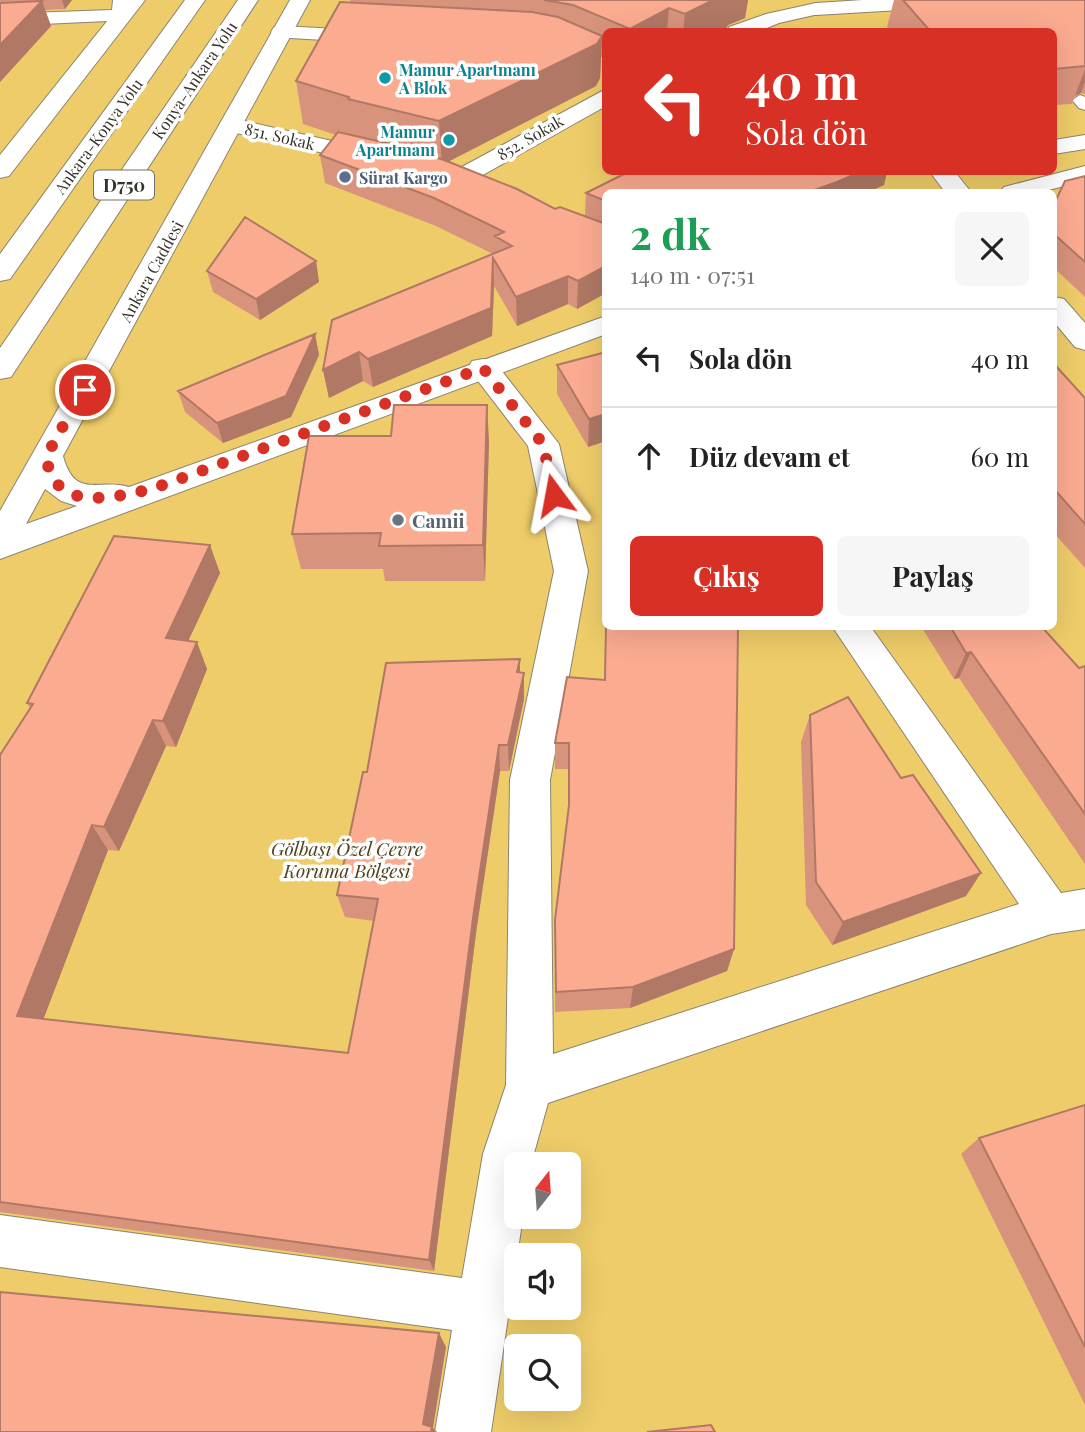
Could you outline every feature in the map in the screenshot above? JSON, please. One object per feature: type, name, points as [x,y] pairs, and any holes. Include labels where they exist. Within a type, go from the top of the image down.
[{"type":"main road","name":"Ankara-Konya Yolu","points":[[0,273],[195,0]]},
{"type":"main road","name":"Konya-Ankara Yolu","points":[[0,370],[248,0]]},
{"type":"main road","name":"Ankara Caddesi","points":[[0,541],[300,0]]},
{"type":"main road","points":[[747,28],[813,5],[967,0]]},
{"type":"main road","points":[[0,20],[126,5]]},
{"type":"main road","points":[[0,171],[126,5]]},
{"type":"main road","points":[[813,5],[831,28]]},
{"type":"main road","points":[[282,32],[393,38]]},
{"type":"main road","name":"852. Sokak","points":[[456,180],[602,98]]},
{"type":"main road","name":"851. Sokak","points":[[231,125],[405,164]]},
{"type":"main road","points":[[1057,147],[1085,142]]},
{"type":"main road","points":[[431,172],[489,194]]},
{"type":"main road","points":[[1024,189],[1085,173]]},
{"type":"main road","points":[[944,175],[956,189]]},
{"type":"main road","points":[[1057,308],[1083,336]]},
{"type":"main road","points":[[0,547],[602,325]]},
{"type":"main road","points":[[463,1432],[508,1154],[530,1084],[530,780],[571,571],[543,444],[483,368]]},
{"type":"main road","points":[[0,497],[47,456],[54,480],[73,493],[88,498],[106,498],[152,489]]},
{"type":"main road","points":[[530,1084],[1073,918],[853,630]]},
{"type":"main road","points":[[0,1241],[483,1308]]},
{"type":"green space","name":"Gölbaşı Özel Çevre Koruma Bölgesi","points":[[0,0],[1085,0],[1085,1432],[0,1432]]},
{"type":"building","points":[[544,0],[713,0],[685,14],[669,8],[632,28],[573,5]]},
{"type":"building","points":[[903,0],[1085,0],[1085,66],[1057,69],[1057,28],[928,28]]},
{"type":"building","points":[[42,1],[0,45],[0,3]]},
{"type":"building","points":[[340,2],[532,12],[558,17],[602,36],[597,44],[439,121],[348,99],[349,97],[296,81]]},
{"type":"building","points":[[338,132],[395,145],[444,160],[517,189],[555,209],[560,207],[602,223],[602,268],[578,281],[568,276],[516,297],[493,258],[491,308],[368,359],[359,352],[323,370],[332,320],[512,246],[495,236],[504,232],[434,198],[320,155]]},
{"type":"building","points":[[622,175],[853,175],[817,189],[602,189],[602,199],[586,193]]},
{"type":"building","points":[[1085,176],[1085,262],[1057,237],[1057,198],[1065,181]]},
{"type":"building","points":[[245,217],[316,261],[256,299],[207,271]]},
{"type":"building","points":[[315,334],[286,396],[217,423],[178,391]]},
{"type":"building","points":[[602,353],[602,415],[589,419],[557,365]]},
{"type":"building","points":[[1057,367],[1085,398],[1085,524],[1057,492]]},
{"type":"building","name":"Camii","points":[[394,405],[487,405],[483,545],[379,546],[381,533],[292,534],[309,436],[391,436]]},
{"type":"building","points":[[114,536],[210,545],[166,638],[197,642],[163,721],[153,720],[104,827],[92,825],[17,1016],[348,1053],[378,899],[337,895],[363,772],[367,772],[386,663],[520,659],[517,672],[524,673],[508,745],[499,745],[474,911],[429,1260],[0,1202],[0,755],[33,704],[27,703]]},
{"type":"building","points":[[606,630],[738,630],[734,949],[633,987],[556,992],[555,920],[569,805],[569,743],[555,743],[567,677],[605,680]]},
{"type":"building","points":[[952,630],[1045,630],[1079,668],[1085,666],[1085,814],[971,652],[966,653]]},
{"type":"building","points":[[848,697],[901,778],[913,775],[981,873],[843,922],[816,882],[810,715]]},
{"type":"building","points":[[1085,1105],[1085,1347],[979,1138]]},
{"type":"building","points":[[0,1292],[439,1333],[423,1424],[432,1427],[431,1432],[0,1432]]},
{"type":"building","points":[[711,1425],[715,1432],[647,1432]]},
{"type":"place","name":"Mamur Apartmanı A Blok","points":[[385,78]]},
{"type":"place","name":"Mamur Apartmanı","points":[[449,140]]},
{"type":"place","name":"Sürat Kargo","points":[[345,177]]},
{"type":"place","name":"Camii","points":[[398,520]]},
{"type":"route","points":[[85,390],[47,456],[50,472],[54,480],[73,493],[88,498],[106,498],[152,489],[483,368],[543,444],[554,495]]}]
